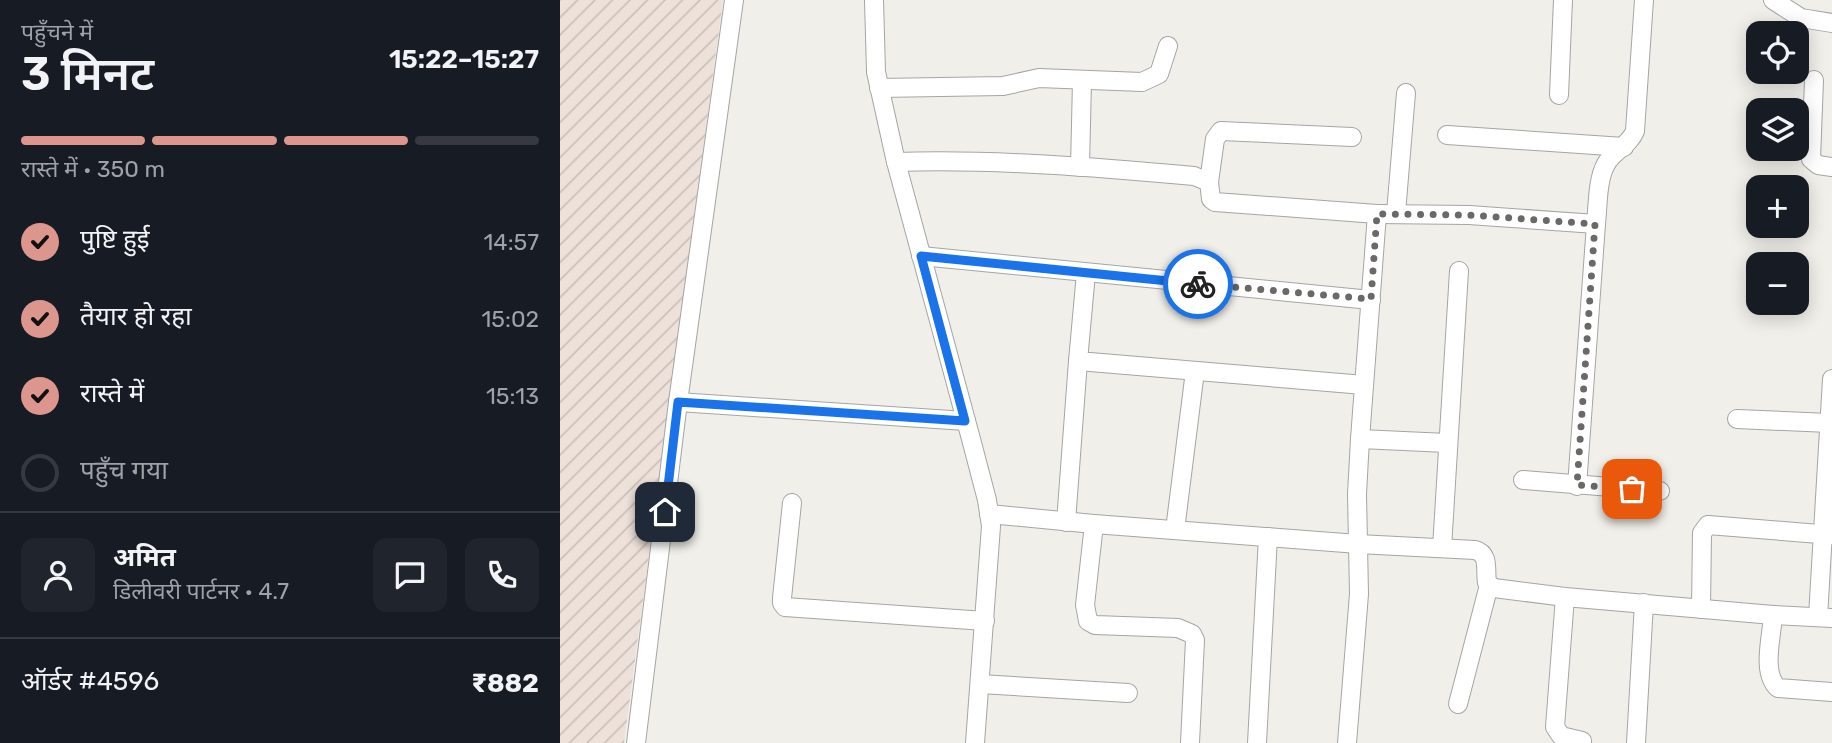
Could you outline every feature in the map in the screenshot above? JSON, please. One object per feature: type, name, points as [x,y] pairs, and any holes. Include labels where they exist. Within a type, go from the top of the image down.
[{"type":"street","points":[[636,743],[678,402],[734,0]]},
{"type":"street","points":[[874,0],[874,47],[879,88],[895,162],[989,514],[991,537],[975,743]]},
{"type":"street","points":[[1559,95],[1563,0]]},
{"type":"street","points":[[1577,485],[1595,224],[1601,177],[1607,162],[1632,139],[1638,116],[1644,0]]},
{"type":"street","points":[[1773,0],[1801,18],[1832,23]]},
{"type":"street","points":[[879,88],[1003,86],[1039,78],[1142,82],[1154,78],[1163,69],[1168,46]]},
{"type":"street","points":[[1814,80],[1811,159],[1818,165],[1832,167]]},
{"type":"street","points":[[1080,167],[1082,81]]},
{"type":"street","points":[[1396,213],[1406,93]]},
{"type":"street","points":[[1352,137],[1221,131],[1215,139],[1209,182],[1212,199],[1215,202],[1377,214],[1469,215],[1595,224]]},
{"type":"street","points":[[1447,135],[1624,147]]},
{"type":"street","points":[[895,162],[1080,167],[1194,176],[1209,182]]},
{"type":"street","points":[[1347,743],[1359,594],[1360,439],[1377,214]]},
{"type":"street","points":[[921,256],[1371,299]]},
{"type":"street","points":[[1442,548],[1459,271]]},
{"type":"street","points":[[1066,522],[1086,273]]},
{"type":"street","points":[[1078,361],[1364,385]]},
{"type":"street","points":[[1175,530],[1195,371]]},
{"type":"street","points":[[1489,585],[1565,597],[1825,617],[1832,379]]},
{"type":"street","points":[[678,402],[965,421]]},
{"type":"street","points":[[1737,419],[1829,423]]},
{"type":"street","points":[[1360,439],[1447,443]]},
{"type":"street","points":[[1523,480],[1660,491]]},
{"type":"street","points":[[792,503],[782,598],[785,607],[985,621]]},
{"type":"street","points":[[989,514],[1483,552],[1489,585],[1458,704]]},
{"type":"street","points":[[1094,524],[1085,605],[1088,621],[1095,625],[1178,628],[1192,634],[1195,640],[1190,743]]},
{"type":"street","points":[[1701,609],[1702,533],[1708,524],[1827,535]]},
{"type":"street","points":[[1257,743],[1268,537]]},
{"type":"street","points":[[1565,597],[1555,727],[1561,736],[1582,741]]},
{"type":"street","points":[[1636,743],[1644,603]]},
{"type":"street","points":[[1773,615],[1769,669],[1772,683],[1778,688],[1792,691],[1832,692]]},
{"type":"street","points":[[980,684],[1128,693]]},
{"type":"shaded area","points":[[560,0],[723,0],[624,743],[560,743]]},
{"type":"way so far","points":[[1198,284],[1371,299],[1377,214],[1469,215],[1595,224],[1577,485],[1632,489]]},
{"type":"route","points":[[665,512],[678,402],[965,421],[921,256],[1198,284]]}]
